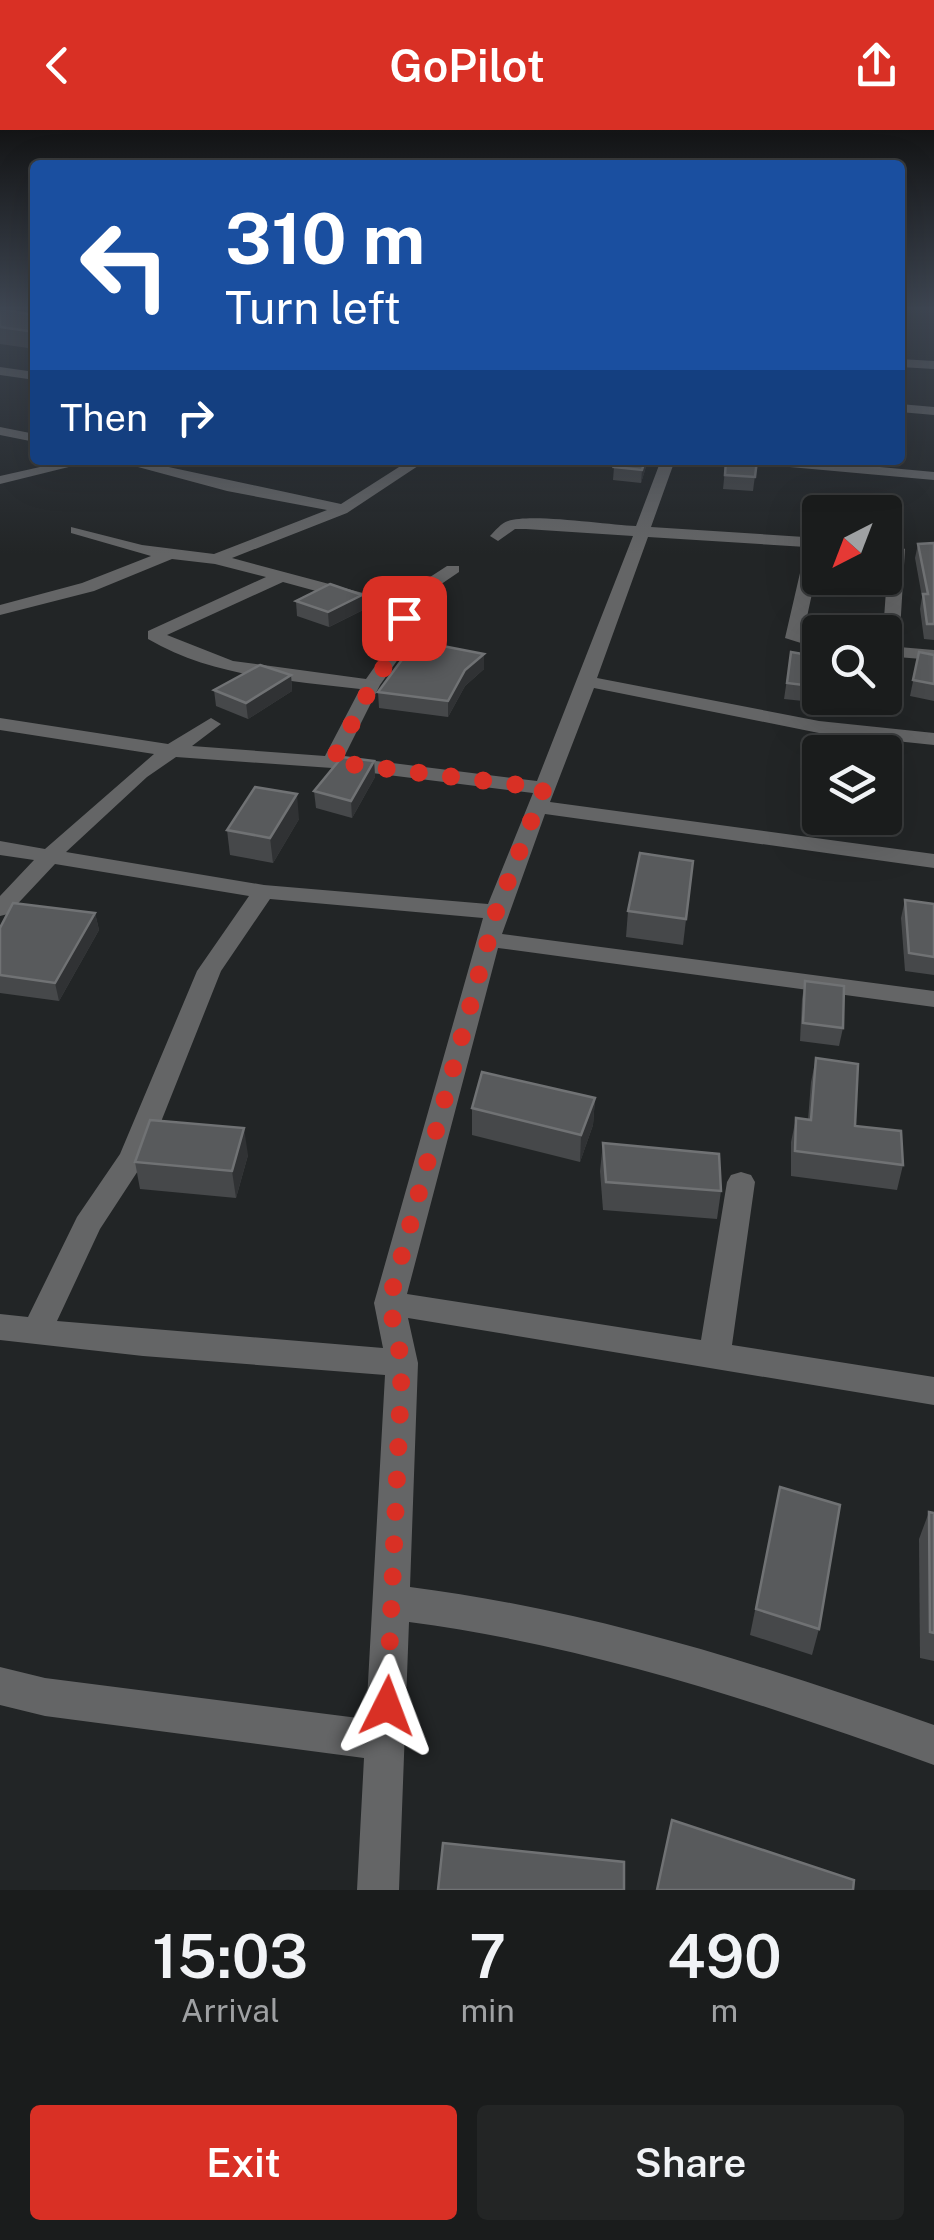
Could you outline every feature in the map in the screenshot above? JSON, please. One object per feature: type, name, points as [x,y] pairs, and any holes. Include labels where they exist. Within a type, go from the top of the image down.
[{"type":"street","points":[[905,408],[934,411]]},
{"type":"street","points":[[0,432],[30,437]]},
{"type":"street","points":[[0,480],[68,465]]},
{"type":"street","points":[[139,465],[343,510]]},
{"type":"street","points":[[216,559],[343,510],[412,465]]},
{"type":"street","points":[[378,1890],[402,1363],[389,1302],[493,926],[588,682],[666,465]]},
{"type":"street","points":[[812,465],[934,476]]},
{"type":"street","points":[[498,536],[511,525],[526,524],[802,542]]},
{"type":"street","points":[[76,530],[168,555],[216,559],[285,576],[392,609],[404,618],[406,635],[372,685],[332,762]]},
{"type":"street","points":[[0,610],[88,586],[168,555]]},
{"type":"street","points":[[392,609],[453,569]]},
{"type":"street","points":[[285,576],[154,635],[195,656],[224,664],[372,685]]},
{"type":"street","points":[[802,640],[794,638],[804,595]]},
{"type":"street","points":[[902,653],[934,655]]},
{"type":"street","points":[[588,682],[819,727],[934,739]]},
{"type":"street","points":[[0,724],[172,751],[332,762],[934,861]]},
{"type":"street","points":[[0,910],[51,854],[140,773],[212,724]]},
{"type":"street","points":[[0,848],[934,999]]},
{"type":"street","points":[[37,1331],[86,1225],[132,1157],[209,971],[264,892]]},
{"type":"street","points":[[714,1357],[741,1182]]},
{"type":"street","points":[[389,1302],[934,1391]]},
{"type":"street","points":[[0,1327],[402,1363]]},
{"type":"street","points":[[392,1602],[486,1612],[681,1658],[934,1745]]},
{"type":"street","points":[[0,1686],[45,1697],[385,1741]]},
{"type":"building","points":[[615,465],[644,465],[642,470]]},
{"type":"building","points":[[726,465],[756,465],[755,477],[725,475]]},
{"type":"building","points":[[934,543],[934,624],[927,624],[923,594],[928,594],[918,544]]},
{"type":"building","points":[[330,584],[362,595],[328,612],[296,601]]},
{"type":"building","points":[[422,642],[484,654],[465,670],[448,701],[378,692],[407,653]]},
{"type":"building","points":[[791,652],[802,654],[802,685],[787,683]]},
{"type":"building","points":[[919,652],[934,655],[934,684],[913,680]]},
{"type":"building","points":[[260,665],[291,675],[246,703],[214,690]]},
{"type":"building","points":[[342,757],[374,761],[351,801],[314,791]]},
{"type":"building","points":[[255,787],[297,794],[270,838],[227,830]]},
{"type":"building","points":[[640,853],[693,861],[686,919],[628,911]]},
{"type":"building","points":[[905,900],[934,904],[934,957],[909,953]]},
{"type":"building","points":[[13,903],[95,913],[55,983],[0,975],[0,928]]},
{"type":"building","points":[[805,981],[844,986],[843,1028],[803,1023]]},
{"type":"building","points":[[816,1058],[858,1064],[855,1126],[901,1131],[903,1165],[795,1151],[796,1118],[811,1120]]},
{"type":"building","points":[[482,1072],[595,1098],[581,1135],[472,1108]]},
{"type":"building","points":[[150,1120],[244,1128],[232,1171],[135,1162]]},
{"type":"building","points":[[603,1143],[719,1154],[721,1191],[606,1182]]},
{"type":"building","points":[[780,1487],[840,1505],[819,1629],[756,1609]]},
{"type":"building","points":[[929,1512],[934,1513],[934,1633],[930,1632]]},
{"type":"building","points":[[672,1820],[854,1880],[853,1890],[657,1890]]},
{"type":"building","points":[[443,1843],[624,1862],[624,1890],[438,1890]]},
{"type":"route","points":[[387,1706],[402,1363],[389,1302],[496,912],[544,788],[332,762],[372,685],[406,635],[404,618]]}]
